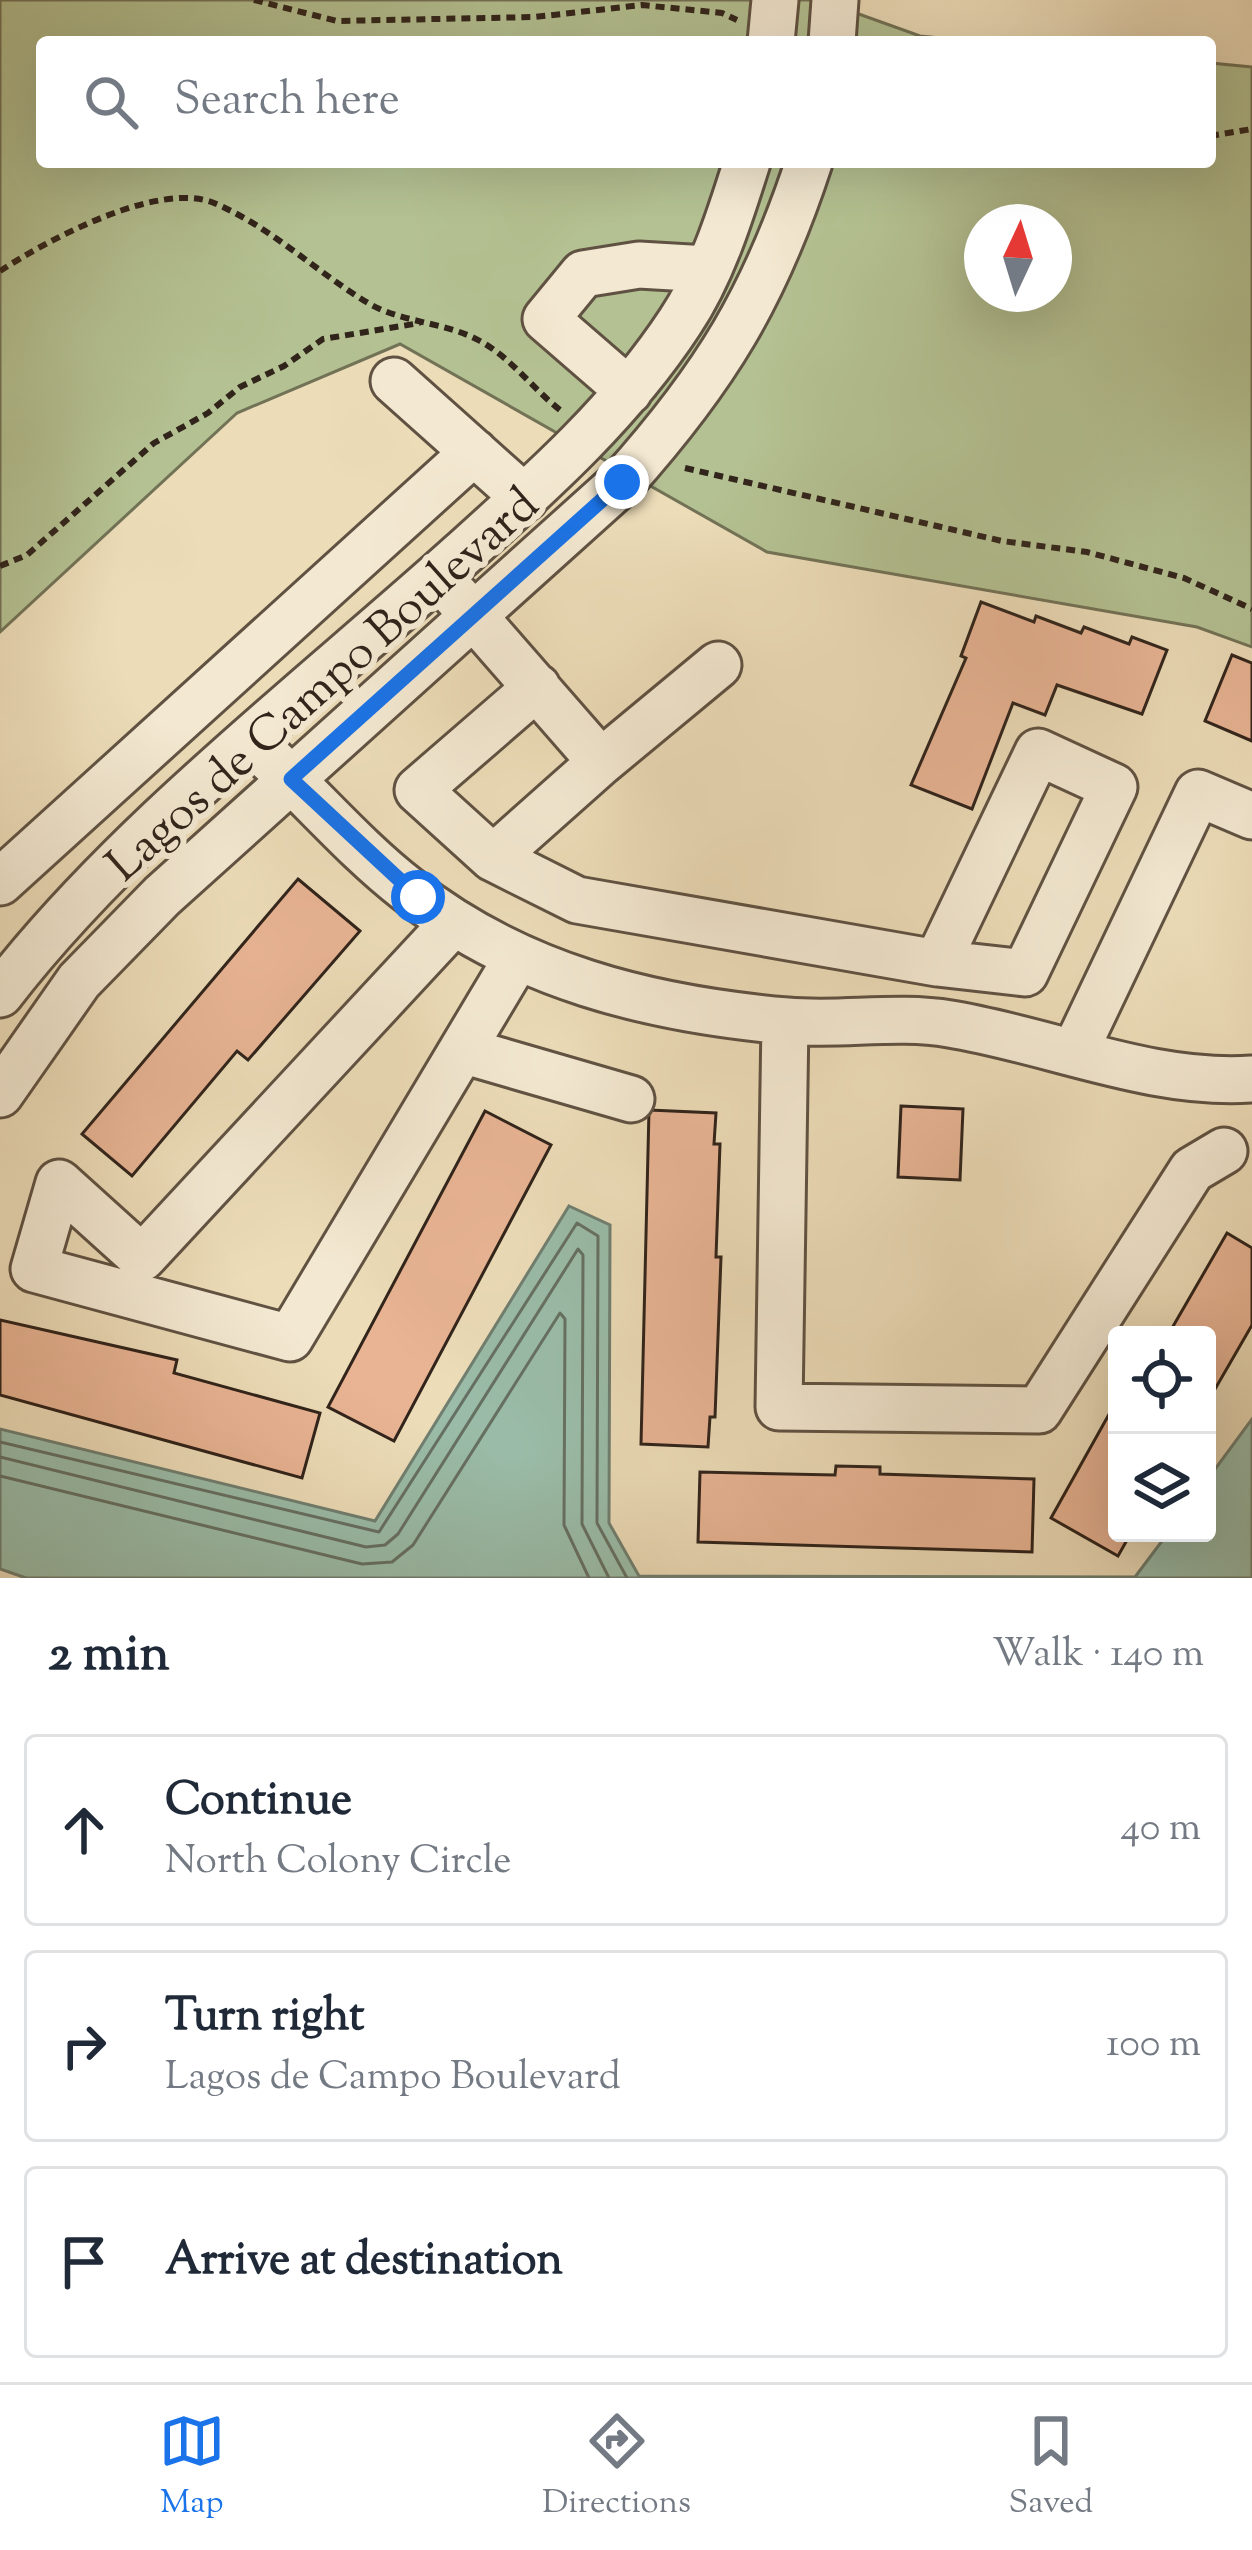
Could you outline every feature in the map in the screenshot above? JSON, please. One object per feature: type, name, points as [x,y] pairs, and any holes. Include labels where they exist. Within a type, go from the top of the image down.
[{"type":"street","points":[[832,36],[835,0]]},
{"type":"street","name":"Lagos de Campo Boulevard","points":[[0,994],[42,940],[595,431],[683,319],[727,228],[745,168]]},
{"type":"street","name":"Lagos de Campo Boulevard","points":[[0,1094],[79,981],[162,896],[476,616],[646,454],[734,341],[779,251],[807,168]]},
{"type":"street","points":[[629,391],[546,319],[583,274],[639,265],[706,269]]},
{"type":"street","points":[[394,381],[525,498]]},
{"type":"street","points":[[0,882],[474,452]]},
{"type":"street","points":[[437,577],[602,762]]},
{"type":"street","points":[[493,858],[718,665]]},
{"type":"street","points":[[537,687],[418,790],[493,858],[577,900],[937,963],[1025,973],[1114,787],[1038,752],[937,963]]},
{"type":"street","points":[[201,700],[405,888],[517,958],[582,985],[687,1010],[785,1021],[939,1022],[1236,1080],[1238,1150],[1192,1170],[1039,1410],[779,1407],[785,1021]]},
{"type":"street","points":[[1075,1051],[1198,793],[1252,815]]},
{"type":"street","points":[[454,922],[136,1276],[290,1338],[517,958]]},
{"type":"street","points":[[462,1050],[632,1099]]},
{"type":"path","points":[[254,0],[337,21],[535,16],[642,4],[722,13],[772,27]]},
{"type":"path","points":[[1216,135],[1252,129]]},
{"type":"path","points":[[0,271],[50,239],[117,210],[208,200],[274,235],[320,275],[382,311],[479,340],[559,410],[595,431]]},
{"type":"path","points":[[0,566],[28,555],[154,443],[323,339],[424,322]]},
{"type":"path","points":[[646,454],[757,487],[1002,541],[1087,552],[1184,578],[1252,609]]},
{"type":"shaded area","points":[[0,0],[820,0],[920,36],[36,36],[36,168],[1216,168],[1216,64],[1252,67],[1252,647],[1197,627],[767,552],[400,344],[237,413],[0,632]]},
{"type":"water","points":[[569,1206],[610,1225],[609,1523],[639,1576],[1135,1577],[1161,1542],[1216,1542],[1216,1468],[1252,1419],[1252,1578],[26,1578],[0,1569],[0,1429],[375,1521]]},
{"type":"building","points":[[981,602],[1034,622],[1036,616],[1081,633],[1084,627],[1129,644],[1132,637],[1167,650],[1142,714],[1057,685],[1045,715],[1013,703],[972,809],[911,785],[966,658],[961,656]]},
{"type":"building","points":[[1232,655],[1252,663],[1252,741],[1205,721]]},
{"type":"building","points":[[298,879],[360,931],[248,1060],[237,1051],[132,1176],[82,1134]]},
{"type":"building","points":[[901,1106],[963,1109],[960,1180],[898,1177]]},
{"type":"building","points":[[649,1110],[716,1113],[714,1144],[720,1144],[716,1257],[721,1257],[715,1417],[710,1417],[708,1447],[641,1444]]},
{"type":"building","points":[[485,1111],[551,1145],[394,1441],[328,1407]]},
{"type":"building","points":[[1227,1233],[1252,1248],[1252,1325],[1216,1387],[1216,1326],[1173,1326]]},
{"type":"building","points":[[0,1320],[177,1360],[174,1373],[320,1413],[302,1478],[0,1395]]},
{"type":"building","points":[[1108,1416],[1108,1542],[1126,1542],[1118,1556],[1051,1518]]},
{"type":"building","points":[[836,1466],[880,1467],[880,1474],[1034,1479],[1032,1552],[698,1542],[700,1472],[835,1475]]},
{"type":"route","points":[[418,897],[291,779],[622,482]]}]
